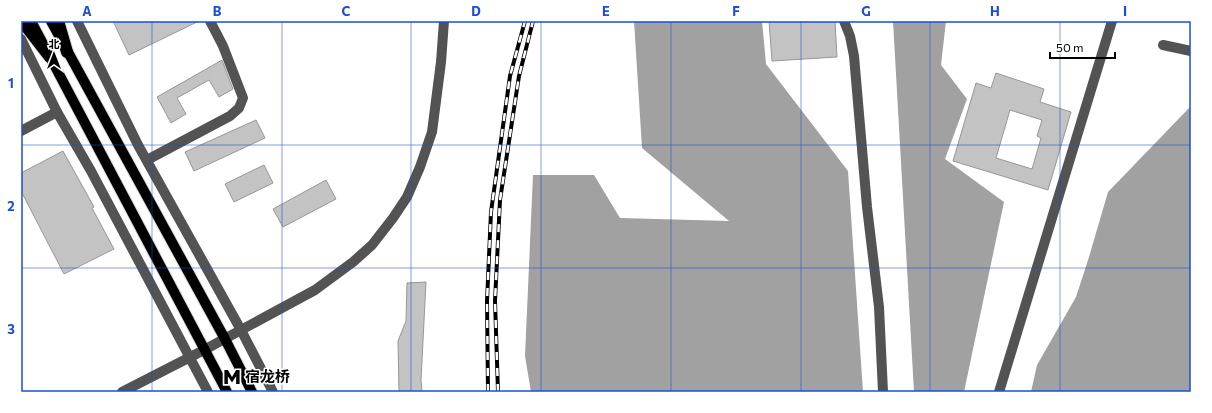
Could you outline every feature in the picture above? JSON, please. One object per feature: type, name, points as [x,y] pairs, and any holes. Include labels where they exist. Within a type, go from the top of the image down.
[{"type":"highway","points":[[22,21],[50,57]]},
{"type":"highway","points":[[58,21],[67,52]]},
{"type":"main road","points":[[31,21],[227,392]]},
{"type":"main road","points":[[51,21],[225,339],[252,392]]},
{"type":"street","points":[[77,21],[147,160],[241,330],[273,392]]},
{"type":"street","points":[[147,160],[230,116],[239,108],[243,98],[223,46],[210,21]]},
{"type":"street","points":[[122,392],[225,339],[315,290],[353,262],[372,245],[407,197],[418,173],[432,132],[441,62],[444,21]]},
{"type":"street","points":[[844,21],[850,36],[854,56],[867,207],[879,307],[883,392]]},
{"type":"street","points":[[999,392],[1112,21]]},
{"type":"street","points":[[21,39],[57,112],[91,171],[208,392]]},
{"type":"street","points":[[1163,45],[1191,51]]},
{"type":"street","points":[[21,131],[57,112]]},
{"type":"shaded area","points":[[634,21],[762,21],[766,64],[848,171],[863,392],[531,392],[525,356],[533,175],[594,175],[620,218],[729,221],[642,148]]},
{"type":"shaded area","points":[[893,21],[946,21],[941,65],[967,99],[945,159],[1004,202],[964,392],[914,392]]},
{"type":"shaded area","points":[[1191,106],[1191,392],[1031,392],[1037,365],[1076,297],[1108,192]]},
{"type":"building","points":[[113,21],[199,21],[129,55]]},
{"type":"building","points":[[769,21],[835,21],[837,57],[772,61]]},
{"type":"building","points":[[222,60],[233,89],[219,97],[209,80],[177,98],[186,114],[171,123],[157,97]]},
{"type":"building","points":[[996,73],[1044,89],[1040,102],[1071,112],[1048,190],[953,161],[976,83],[991,88]],"holes":[[[1010,110],[1042,120],[1037,136],[1041,138],[1032,169],[996,158]]]},
{"type":"building","points":[[256,120],[265,138],[194,171],[185,152]]},
{"type":"building","points":[[63,151],[94,207],[92,208],[114,249],[64,274],[21,191],[21,173]]},
{"type":"building","points":[[264,165],[273,183],[234,202],[225,184]]},
{"type":"building","points":[[326,180],[336,199],[283,227],[273,209]]},
{"type":"building","points":[[426,282],[421,380],[422,392],[399,392],[398,341],[406,321],[407,283]]},
{"type":"railway","points":[[488,392],[487,301],[491,212],[510,76],[525,21]]},
{"type":"railway","points":[[498,392],[495,301],[500,200],[519,76],[533,21]]},
{"type":"place","name":"宿龙桥","points":[[232,377]]}]
